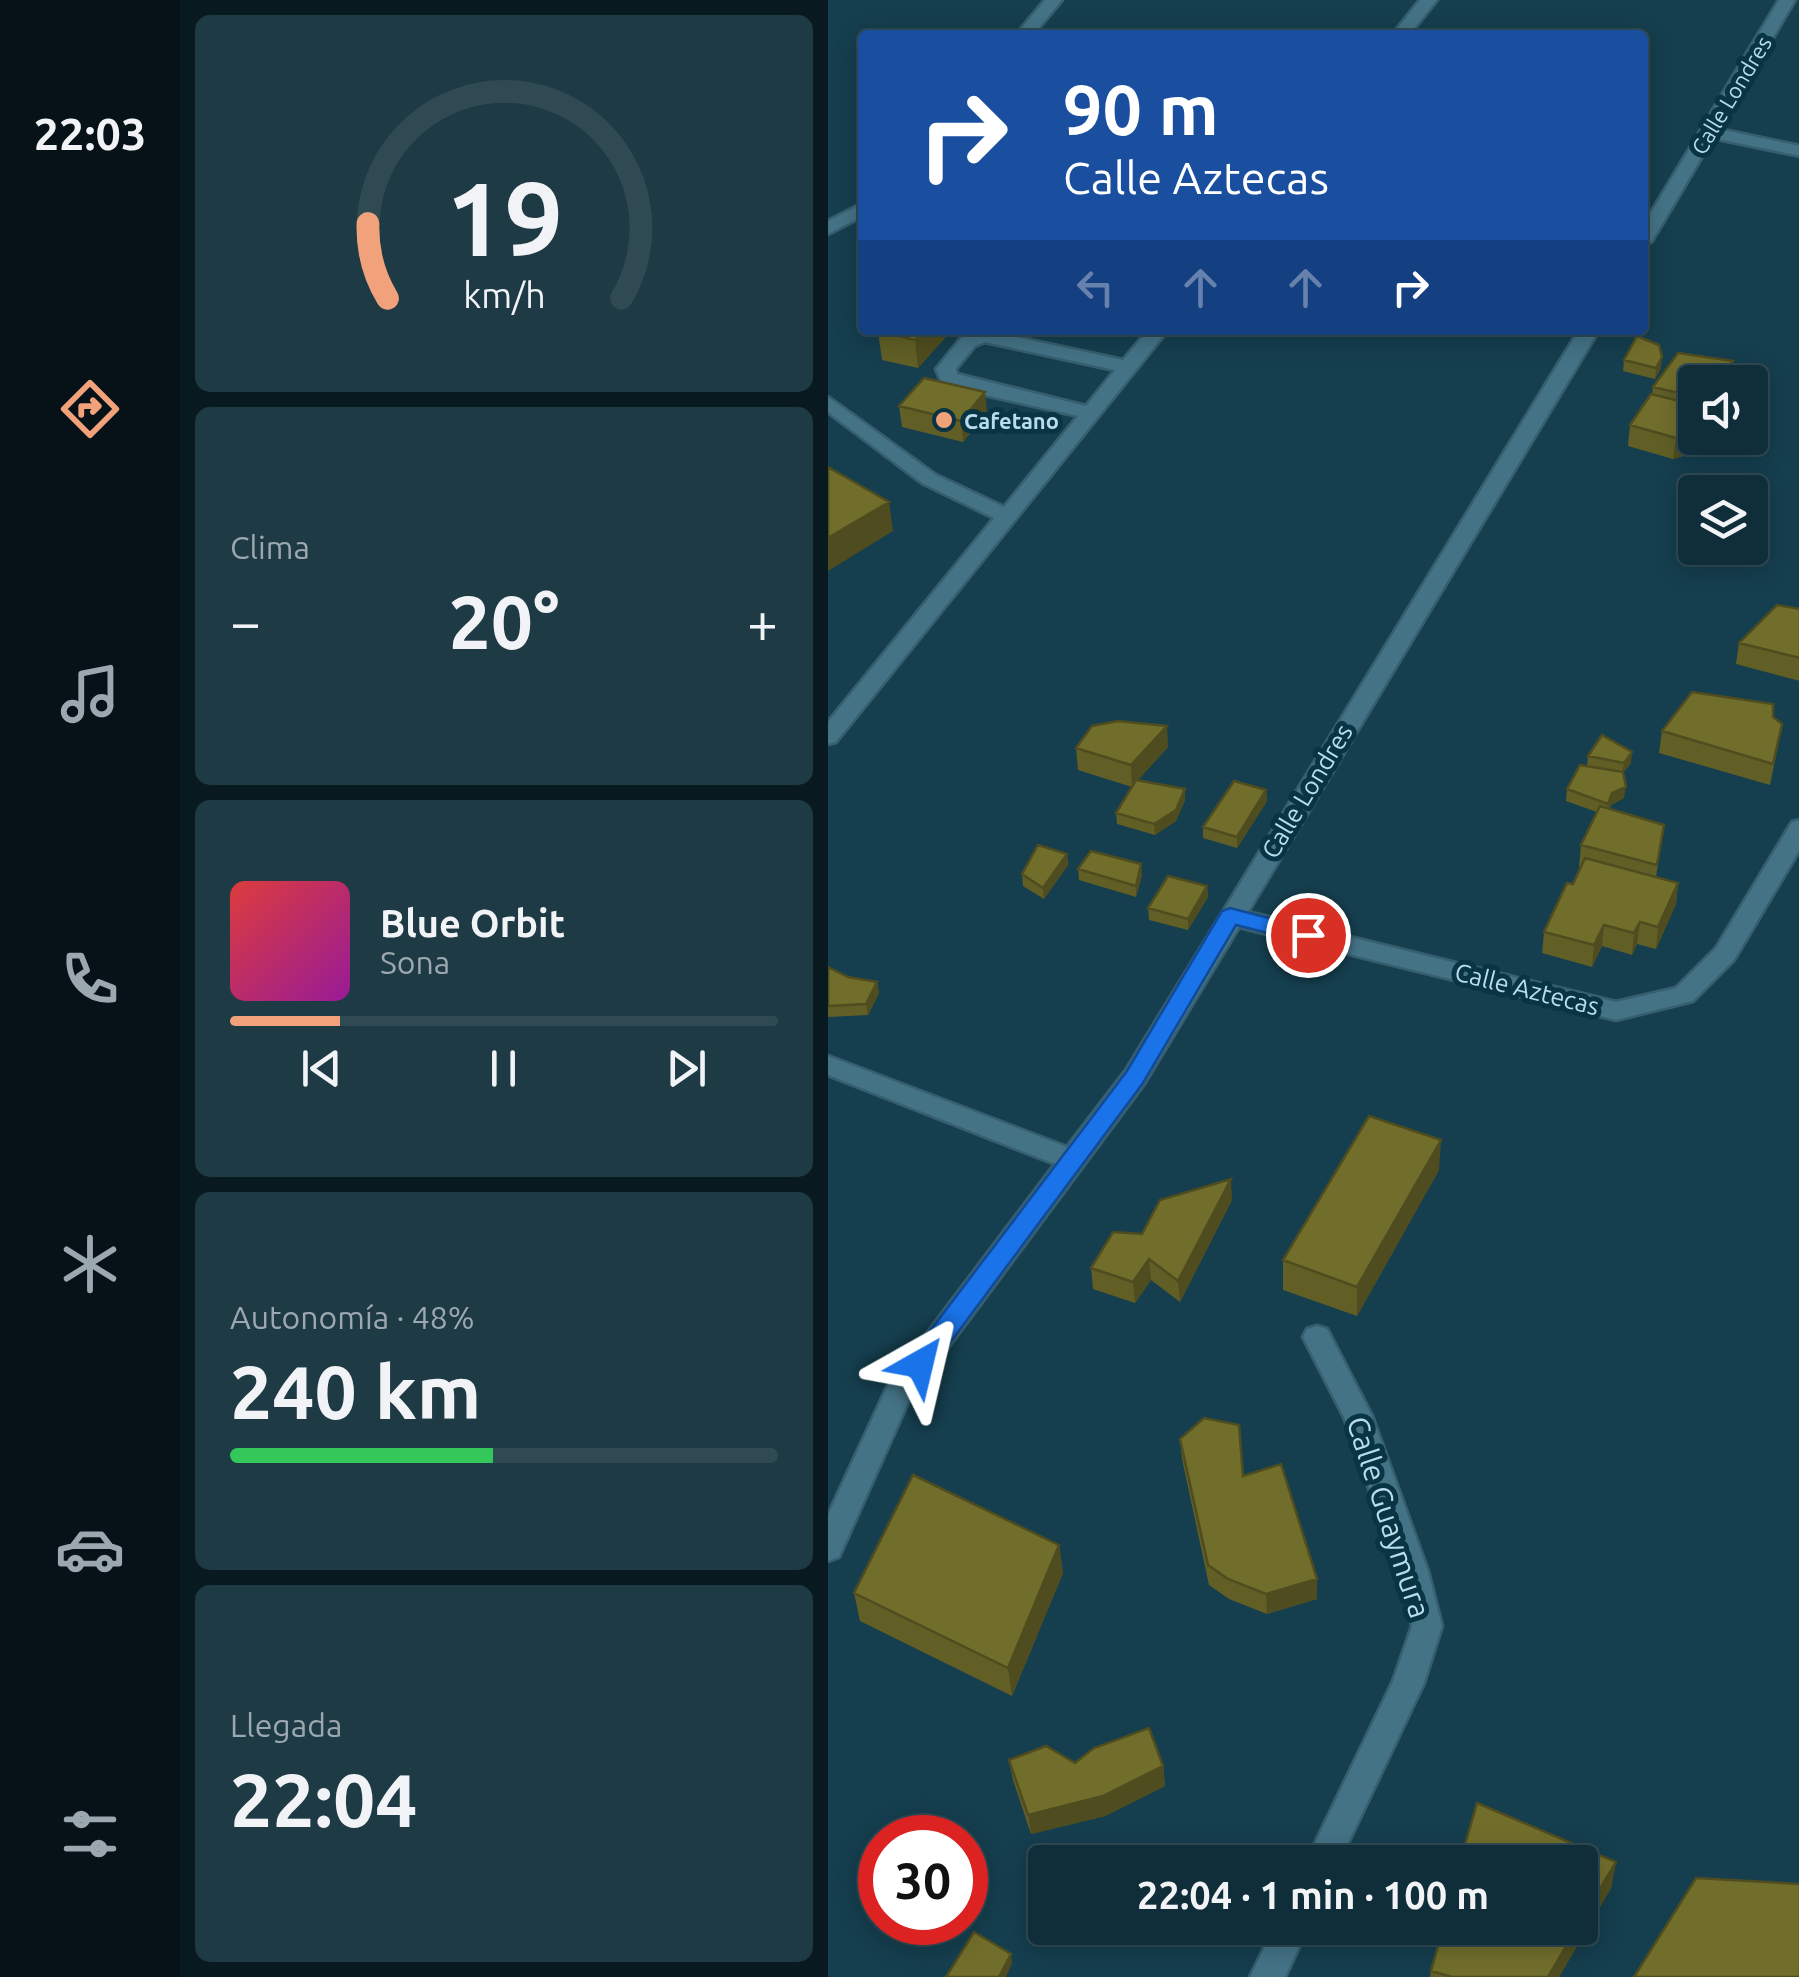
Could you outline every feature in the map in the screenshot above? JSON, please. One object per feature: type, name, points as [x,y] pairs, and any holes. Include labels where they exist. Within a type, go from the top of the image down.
[{"type":"street","points":[[1028,30],[1054,0]]},
{"type":"street","points":[[1404,30],[1429,0]]},
{"type":"street","name":"Calle Londres","points":[[1648,233],[1791,3]]},
{"type":"street","points":[[1710,132],[1800,151]]},
{"type":"street","points":[[828,229],[858,211]]},
{"type":"street","points":[[828,737],[1154,335]]},
{"type":"street","name":"Calle Londres","points":[[828,1548],[898,1392],[1135,1077],[1586,335]]},
{"type":"street","points":[[1090,413],[961,384],[948,377],[946,369],[968,342],[983,336],[1128,367]]},
{"type":"street","points":[[828,403],[929,479],[1006,516]]},
{"type":"street","name":"Calle Aztecas","points":[[1230,916],[1616,1011],[1684,994],[1725,954],[1800,828]]},
{"type":"street","points":[[828,1065],[1072,1160]]},
{"type":"street","name":"Calle Guaymura","points":[[1317,1336],[1358,1416],[1413,1572],[1427,1626],[1408,1682],[1330,1845]]},
{"type":"street","points":[[1267,1977],[1283,1945]]},
{"type":"building","points":[[1637,336],[1659,345],[1662,357],[1656,368],[1624,360]]},
{"type":"building","points":[[1678,353],[1733,361],[1730,365],[1678,365],[1678,393],[1653,387]]},
{"type":"building","points":[[924,378],[985,392],[961,421],[899,406]]},
{"type":"building","points":[[1651,394],[1678,401],[1678,437],[1630,425]]},
{"type":"building","points":[[828,467],[889,502],[828,538]]},
{"type":"building","points":[[1777,605],[1800,609],[1800,658],[1739,643]]},
{"type":"building","points":[[1692,692],[1773,704],[1773,717],[1782,724],[1773,764],[1662,731]]},
{"type":"building","points":[[1118,721],[1167,726],[1131,765],[1076,748],[1092,726]]},
{"type":"building","points":[[1602,735],[1632,752],[1624,763],[1588,756]]},
{"type":"building","points":[[1580,765],[1623,772],[1626,787],[1612,793],[1608,804],[1567,789]]},
{"type":"building","points":[[1136,780],[1185,789],[1176,810],[1154,824],[1116,813]]},
{"type":"building","points":[[1234,781],[1266,790],[1237,837],[1203,827]]},
{"type":"building","points":[[1600,806],[1664,825],[1657,865],[1581,845]]},
{"type":"building","points":[[1038,845],[1067,854],[1043,888],[1022,874]]},
{"type":"building","points":[[1091,851],[1141,864],[1136,886],[1078,869]]},
{"type":"building","points":[[1585,858],[1678,883],[1658,927],[1640,922],[1634,933],[1604,925],[1594,945],[1544,932],[1567,883],[1573,884]]},
{"type":"building","points":[[1168,876],[1207,886],[1188,919],[1148,908]]},
{"type":"building","points":[[828,967],[848,977],[877,982],[866,1004],[828,1006]]},
{"type":"building","points":[[1369,1116],[1441,1140],[1357,1287],[1283,1260]]},
{"type":"building","points":[[1231,1179],[1178,1281],[1149,1259],[1133,1282],[1091,1268],[1113,1232],[1142,1234],[1160,1200]]},
{"type":"building","points":[[1204,1418],[1239,1425],[1243,1476],[1281,1464],[1317,1579],[1266,1594],[1228,1579],[1208,1565],[1180,1439]]},
{"type":"building","points":[[913,1475],[1059,1545],[1008,1668],[854,1593]]},
{"type":"building","points":[[1149,1728],[1163,1766],[1103,1796],[1028,1815],[1009,1760],[1046,1746],[1075,1763],[1094,1748]]},
{"type":"building","points":[[1477,1803],[1576,1845],[1465,1845]]},
{"type":"building","points":[[1598,1854],[1616,1862],[1598,1892]]},
{"type":"building","points":[[1696,1878],[1800,1884],[1800,1977],[1634,1977]]},
{"type":"building","points":[[988,1940],[1011,1954],[999,1977],[946,1977],[966,1945],[988,1945]]},
{"type":"building","points":[[1438,1945],[1567,1945],[1548,1977],[1452,1977],[1431,1971]]},
{"type":"place","name":"Cafetano","points":[[944,420]]},
{"type":"route","points":[[920,1364],[1135,1077],[1230,916],[1308,935]]}]
